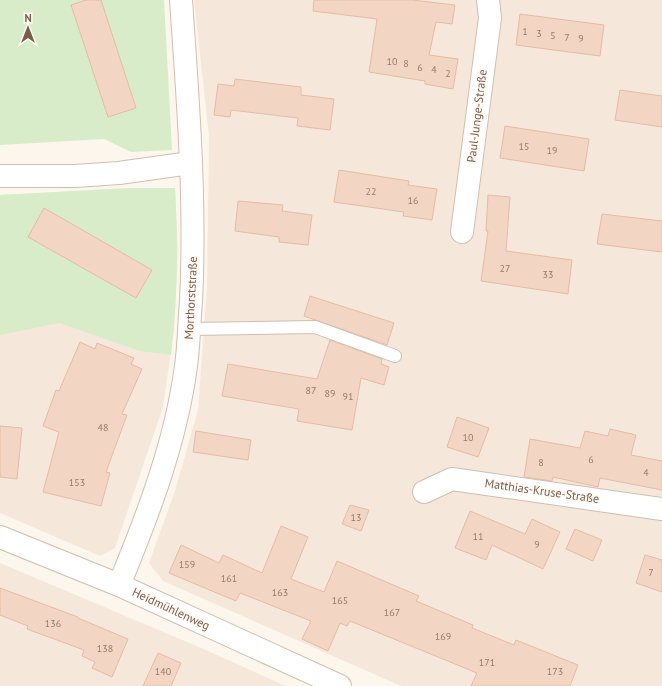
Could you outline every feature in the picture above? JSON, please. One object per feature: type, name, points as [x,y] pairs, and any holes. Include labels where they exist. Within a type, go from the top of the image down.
[{"type":"street","name":"Morthorststraße","points":[[119,585],[147,514],[176,417],[186,366],[194,246],[182,0]]},
{"type":"street","name":"Paul-Junge-Straße","points":[[462,232],[490,18],[488,0]]},
{"type":"street","points":[[0,176],[97,174],[190,163]]},
{"type":"street","name":"Matthias-Kruse-Straße","points":[[424,492],[452,479],[662,509]]},
{"type":"street","name":"Heidmühlenweg","points":[[0,537],[119,585],[340,686]]},
{"type":"lane","points":[[189,329],[315,327],[396,356]]},
{"type":"shaded area","points":[[194,0],[662,0],[662,686],[401,686],[163,581],[149,563],[175,491],[198,410],[207,286],[209,136]]},
{"type":"shaded area","points":[[130,188],[175,188],[178,250],[174,330],[163,407],[115,548],[100,556],[0,513],[0,195]]},
{"type":"shaded area","points":[[0,563],[199,647],[286,686],[0,686]]},
{"type":"green space","points":[[0,0],[164,0],[172,150],[131,152],[104,139],[0,145]]},
{"type":"green space","points":[[130,188],[175,188],[177,272],[171,355],[140,351],[59,323],[0,335],[0,195]]},
{"type":"building","points":[[86,0],[101,0],[136,108],[108,117],[71,5]]},
{"type":"building","points":[[314,0],[412,0],[455,5],[452,24],[436,22],[429,55],[458,59],[453,89],[425,84],[425,81],[369,72],[377,19],[313,11]]},
{"type":"building","points":[[520,14],[604,25],[600,56],[516,45]]},
{"type":"building","points":[[235,79],[301,87],[301,95],[334,99],[330,130],[297,126],[298,118],[231,110],[230,117],[214,115],[218,84],[234,86]]},
{"type":"building","points":[[620,90],[662,96],[662,127],[615,120]]},
{"type":"building","points":[[505,126],[589,139],[584,171],[500,158]]},
{"type":"building","points":[[339,170],[409,181],[408,185],[437,189],[432,220],[403,216],[404,212],[334,202]]},
{"type":"building","points":[[488,195],[510,197],[506,251],[572,260],[568,294],[481,281],[488,231],[486,231]]},
{"type":"building","points":[[238,201],[283,205],[282,211],[312,215],[308,245],[279,242],[279,237],[235,231]]},
{"type":"building","points":[[44,208],[152,270],[136,298],[28,237]]},
{"type":"building","points":[[602,214],[662,221],[662,252],[597,244]]},
{"type":"building","points":[[310,296],[394,323],[387,345],[304,316]]},
{"type":"building","points":[[330,340],[382,359],[381,364],[389,367],[384,385],[361,378],[352,430],[297,421],[299,409],[222,396],[228,364],[317,379]]},
{"type":"building","points":[[80,342],[95,349],[97,343],[134,358],[131,364],[142,369],[122,414],[127,415],[106,472],[110,473],[101,506],[43,492],[59,432],[43,426],[56,390],[59,391]]},
{"type":"building","points":[[457,417],[489,428],[478,457],[447,447]]},
{"type":"building","points":[[0,426],[22,428],[17,479],[0,477]]},
{"type":"building","points":[[610,429],[636,435],[631,455],[662,461],[662,490],[600,478],[598,487],[553,477],[552,481],[524,477],[530,439],[580,448],[585,431],[608,436]]},
{"type":"building","points":[[196,431],[251,440],[248,460],[193,452]]},
{"type":"building","points":[[350,505],[369,510],[361,531],[342,524]]},
{"type":"building","points":[[470,511],[525,534],[532,519],[560,532],[543,569],[492,545],[486,560],[455,548]]},
{"type":"building","points":[[281,526],[308,537],[291,579],[324,592],[337,561],[419,596],[416,601],[473,625],[472,628],[514,645],[516,640],[578,665],[570,686],[471,686],[477,673],[350,621],[347,626],[340,623],[328,651],[302,639],[311,621],[240,593],[236,601],[169,573],[181,545],[219,563],[223,555],[262,573]]},
{"type":"building","points":[[575,529],[602,540],[593,561],[566,549]]},
{"type":"building","points":[[645,555],[662,560],[662,592],[636,583]]},
{"type":"building","points":[[0,588],[78,617],[128,639],[112,677],[92,668],[95,662],[82,656],[84,650],[27,629],[28,626],[0,615]]},
{"type":"building","points":[[158,653],[181,663],[171,686],[143,686]]}]
